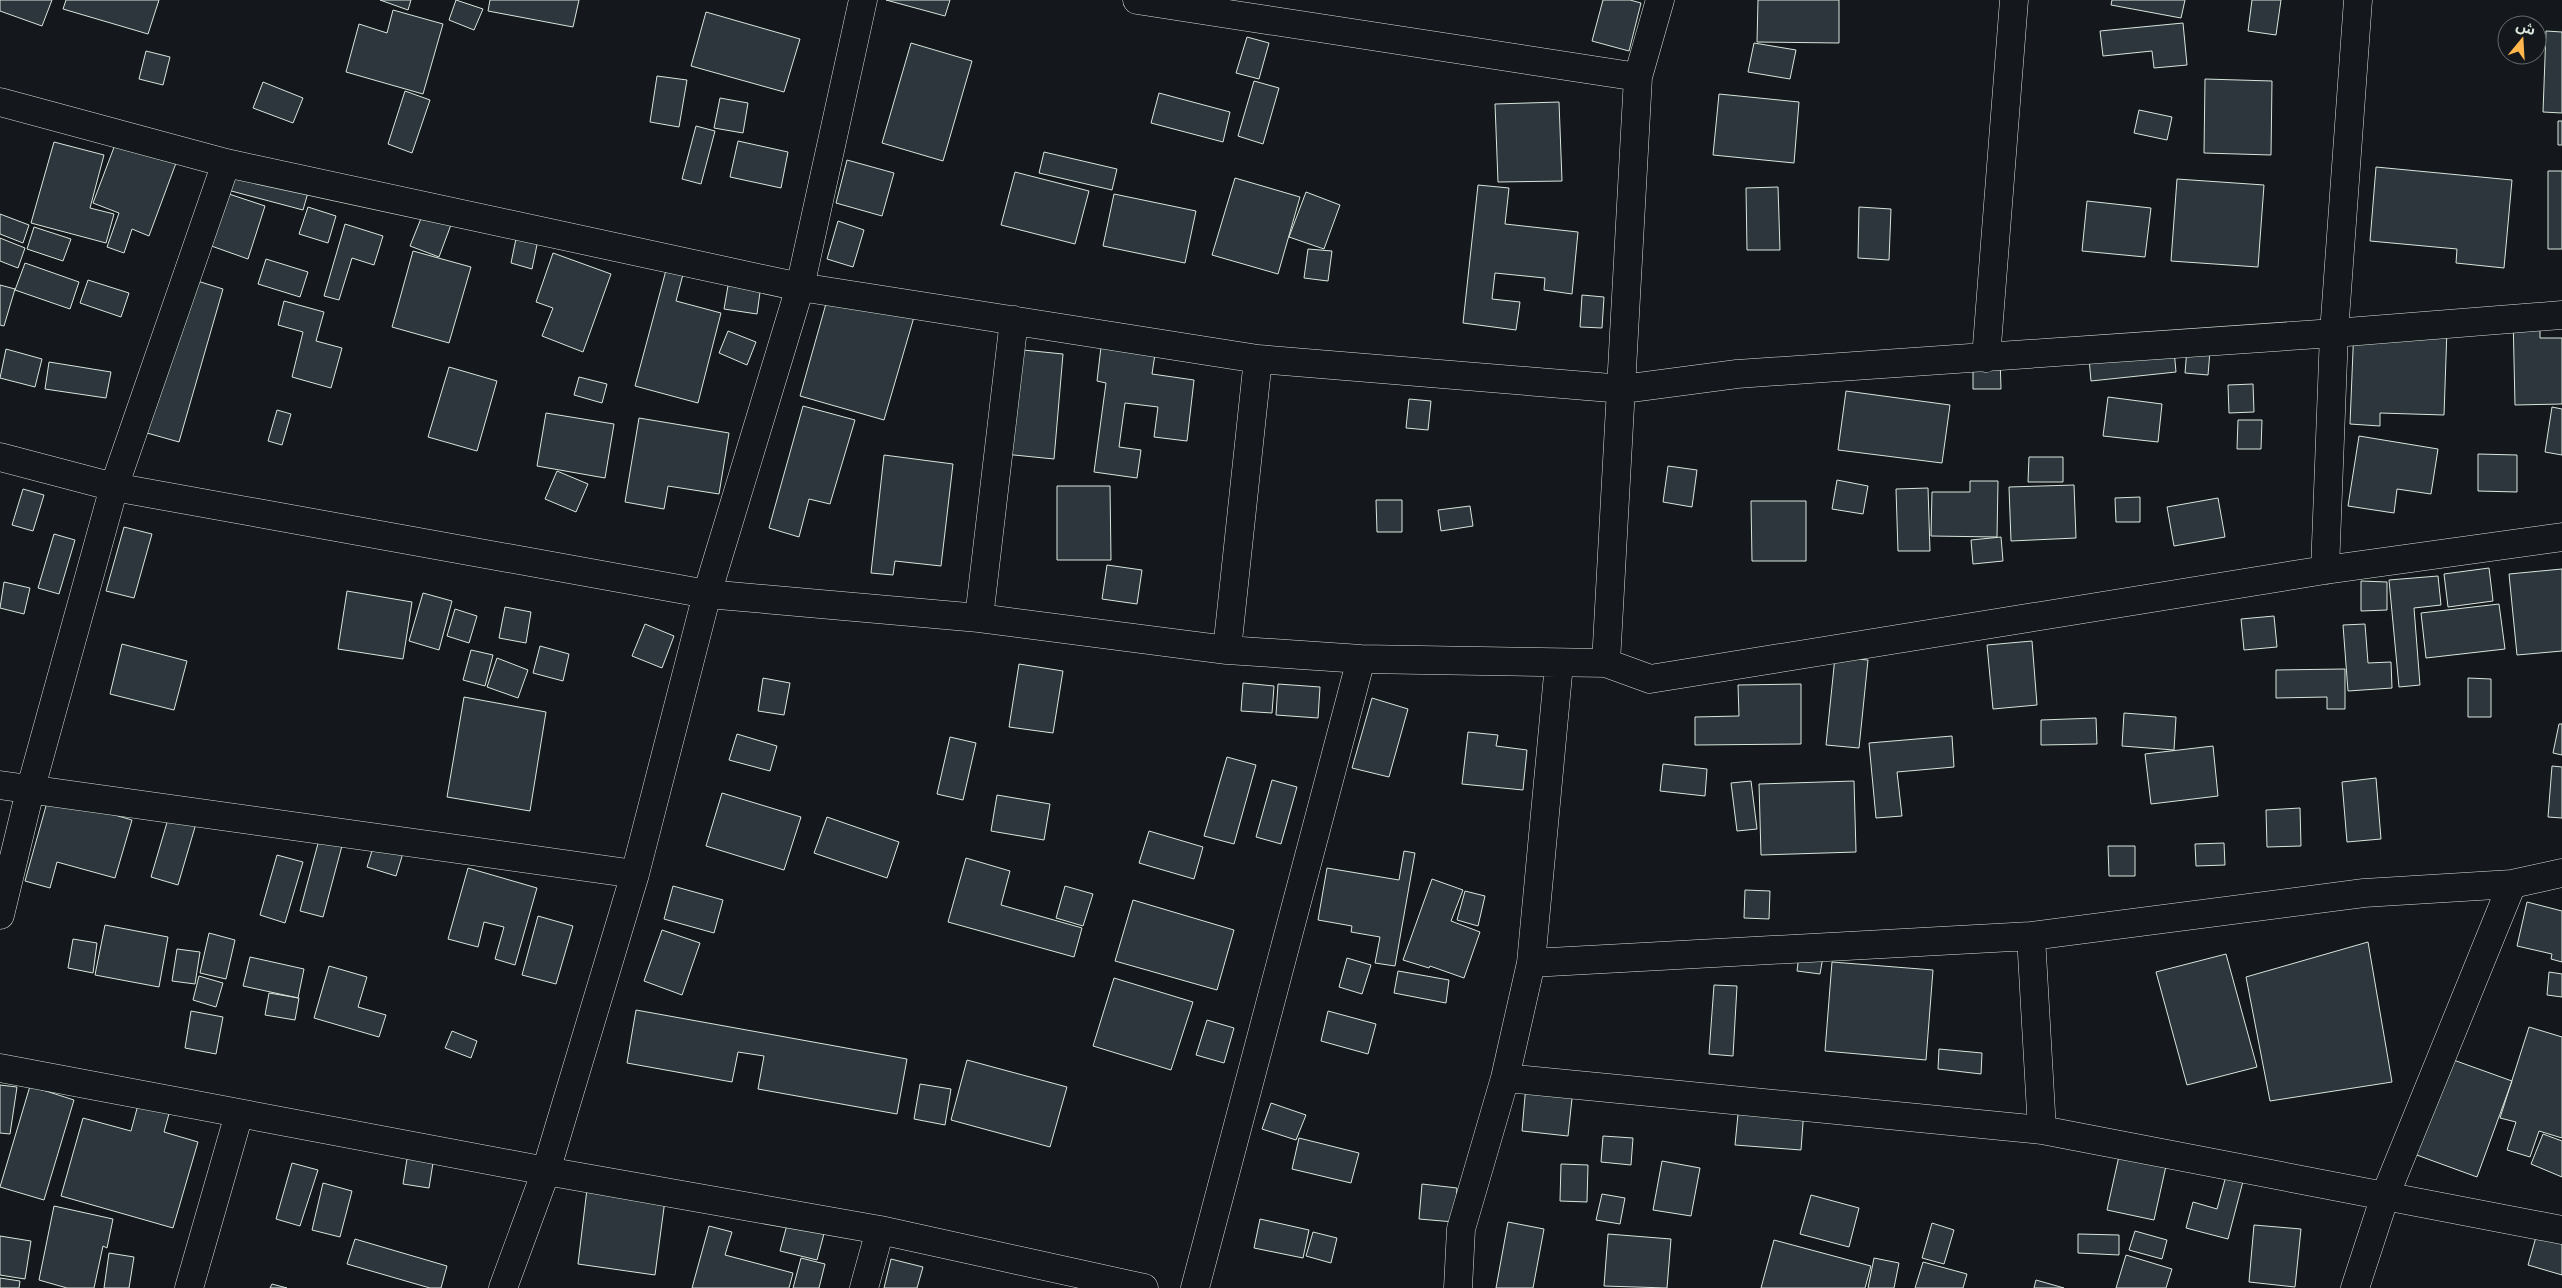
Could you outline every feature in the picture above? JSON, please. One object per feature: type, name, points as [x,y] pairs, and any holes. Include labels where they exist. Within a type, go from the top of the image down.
[{"type":"street","points":[[504,1288],[546,1171],[635,874],[706,594],[800,288],[863,0]]},
{"type":"street","points":[[1137,0],[1638,77]]},
{"type":"street","points":[[1606,663],[1623,389],[1638,77],[1660,0]]},
{"type":"street","points":[[1986,358],[2014,0]]},
{"type":"street","points":[[2325,570],[2334,333],[2358,0]]},
{"type":"street","points":[[0,102],[226,163],[800,288],[1258,359],[1623,389],[1737,374],[1986,358],[2562,315]]},
{"type":"street","points":[[0,915],[30,791],[114,487],[226,163]]},
{"type":"street","points":[[979,618],[1014,320]]},
{"type":"street","points":[[1227,650],[1258,359]]},
{"type":"street","points":[[0,457],[114,487],[706,594],[979,618],[1227,650],[1361,659],[1559,664],[1606,663],[1650,679],[2325,570],[2562,537]]},
{"type":"street","points":[[1195,1288],[1361,659]]},
{"type":"street","points":[[1458,1288],[1460,1229],[1505,1078],[1531,963],[1559,664]]},
{"type":"street","points":[[0,785],[30,791],[635,874]]},
{"type":"street","points":[[1531,963],[2031,936],[2364,892],[2512,884],[2562,873]]},
{"type":"street","points":[[2356,1288],[2385,1196],[2512,884]]},
{"type":"street","points":[[2031,936],[2042,1130]]},
{"type":"street","points":[[0,1068],[546,1171],[880,1230],[1144,1288]]},
{"type":"street","points":[[1505,1078],[2042,1130],[2562,1230]]},
{"type":"street","points":[[189,1288],[239,1114]]},
{"type":"street","points":[[864,1288],[880,1230]]},
{"type":"building","points":[[0,0],[52,0],[42,26],[0,11]]},
{"type":"building","points":[[66,0],[159,0],[148,34],[63,9]]},
{"type":"building","points":[[380,0],[411,0],[408,10]]},
{"type":"building","points":[[456,0],[483,9],[474,30],[449,20]]},
{"type":"building","points":[[490,0],[579,0],[573,27],[488,11]]},
{"type":"building","points":[[886,0],[950,0],[945,16]]},
{"type":"building","points":[[1603,0],[1630,0],[1641,3],[1629,51],[1592,41]]},
{"type":"building","points":[[1758,0],[1839,0],[1839,43],[1757,42]]},
{"type":"building","points":[[2112,0],[2185,0],[2181,18],[2111,5]]},
{"type":"building","points":[[2252,0],[2281,0],[2276,35],[2248,31]]},
{"type":"building","points":[[393,10],[443,24],[423,94],[346,72],[359,24],[387,33]]},
{"type":"building","points":[[706,12],[800,39],[784,92],[691,66]]},
{"type":"building","points":[[2183,23],[2187,65],[2154,68],[2152,51],[2103,56],[2100,31]]},
{"type":"building","points":[[2547,31],[2562,32],[2562,113],[2543,112],[2545,65],[2547,65]]},
{"type":"building","points":[[1247,37],[1269,43],[1259,79],[1236,73]]},
{"type":"building","points":[[911,43],[972,61],[943,161],[882,143]]},
{"type":"building","points":[[1754,43],[1796,50],[1790,79],[1748,72]]},
{"type":"building","points":[[146,51],[170,57],[163,85],[139,79]]},
{"type":"building","points":[[657,76],[687,80],[679,127],[650,122]]},
{"type":"building","points":[[2205,79],[2272,81],[2271,155],[2204,153]]},
{"type":"building","points":[[1254,81],[1279,88],[1263,144],[1238,136]]},
{"type":"building","points":[[263,82],[303,98],[293,123],[253,108]]},
{"type":"building","points":[[405,91],[430,100],[412,153],[388,144]]},
{"type":"building","points":[[1159,93],[1230,112],[1223,142],[1151,123]]},
{"type":"building","points":[[1719,94],[1799,102],[1794,163],[1713,155]]},
{"type":"building","points":[[720,98],[748,103],[743,133],[714,128]]},
{"type":"building","points":[[1559,102],[1562,181],[1498,182],[1495,104]]},
{"type":"building","points":[[2139,110],[2172,117],[2167,140],[2134,133]]},
{"type":"building","points":[[2558,121],[2562,121],[2562,145],[2558,145]]},
{"type":"building","points":[[696,126],[715,131],[701,184],[682,179]]},
{"type":"building","points":[[738,141],[788,152],[781,188],[730,177]]},
{"type":"building","points":[[54,142],[104,155],[90,208],[114,214],[106,243],[31,223]]},
{"type":"building","points":[[116,142],[176,163],[149,236],[132,229],[124,253],[107,247],[119,213],[93,203]]},
{"type":"building","points":[[1044,152],[1117,169],[1112,190],[1039,173]]},
{"type":"building","points":[[847,160],[894,173],[882,216],[836,203]]},
{"type":"building","points":[[227,161],[311,182],[303,210],[220,188]]},
{"type":"building","points":[[2376,167],[2512,180],[2504,268],[2456,263],[2457,249],[2370,241]]},
{"type":"building","points":[[2548,171],[2562,171],[2562,249],[2548,249]]},
{"type":"building","points":[[1015,172],[1089,191],[1075,244],[1001,225]]},
{"type":"building","points":[[1235,178],[1300,197],[1278,274],[1212,255]]},
{"type":"building","points":[[2177,179],[2264,185],[2258,267],[2171,261]]},
{"type":"building","points":[[1478,185],[1509,188],[1505,224],[1578,232],[1572,294],[1544,290],[1545,278],[1495,273],[1492,299],[1520,302],[1516,330],[1463,323]]},
{"type":"building","points":[[1778,187],[1780,250],[1747,250],[1746,188]]},
{"type":"building","points":[[220,191],[265,206],[248,259],[203,243]]},
{"type":"building","points":[[1306,192],[1340,205],[1324,249],[1289,237]]},
{"type":"building","points":[[1114,194],[1196,211],[1185,263],[1103,246]]},
{"type":"building","points":[[2087,201],[2151,208],[2145,257],[2082,251]]},
{"type":"building","points":[[308,207],[336,216],[328,243],[299,234]]},
{"type":"building","points":[[1859,207],[1891,209],[1889,260],[1858,258]]},
{"type":"building","points":[[424,211],[452,222],[439,257],[410,246]]},
{"type":"building","points":[[0,214],[29,225],[23,243],[0,234]]},
{"type":"building","points":[[838,221],[864,230],[853,267],[827,259]]},
{"type":"building","points":[[345,224],[383,236],[374,265],[352,258],[339,300],[324,296]]},
{"type":"building","points":[[34,227],[71,239],[63,261],[27,249]]},
{"type":"building","points":[[518,229],[539,235],[532,269],[511,263]]},
{"type":"building","points":[[0,238],[25,248],[18,268],[0,261]]},
{"type":"building","points":[[1308,249],[1332,251],[1328,281],[1304,278]]},
{"type":"building","points":[[413,251],[471,267],[449,343],[392,327]]},
{"type":"building","points":[[553,253],[611,274],[583,352],[542,336],[553,308],[536,302]]},
{"type":"building","points":[[266,259],[308,272],[300,297],[258,284]]},
{"type":"building","points":[[669,259],[686,263],[676,301],[721,313],[698,403],[635,386]]},
{"type":"building","points":[[25,263],[79,282],[70,309],[15,290]]},
{"type":"building","points":[[191,279],[223,289],[179,442],[147,433]]},
{"type":"building","points":[[88,280],[129,293],[121,317],[80,303]]},
{"type":"building","points":[[729,280],[761,285],[757,314],[724,309]]},
{"type":"building","points":[[0,285],[15,289],[4,326],[0,325]]},
{"type":"building","points":[[829,293],[914,317],[884,420],[800,396]]},
{"type":"building","points":[[1582,295],[1604,297],[1602,328],[1580,327]]},
{"type":"building","points":[[284,301],[324,312],[316,341],[342,348],[331,388],[292,377],[303,332],[278,325]]},
{"type":"building","points":[[2513,315],[2540,315],[2540,338],[2562,338],[2562,404],[2515,405]]},
{"type":"building","points":[[2354,326],[2447,329],[2444,415],[2380,413],[2380,426],[2350,424]]},
{"type":"building","points":[[728,331],[756,342],[747,365],[719,353]]},
{"type":"building","points":[[2188,337],[2211,339],[2208,375],[2185,373]]},
{"type":"building","points":[[2173,339],[2176,372],[2091,381],[2088,347]]},
{"type":"building","points":[[1101,347],[1155,354],[1152,374],[1194,380],[1187,441],[1154,437],[1158,407],[1125,403],[1119,447],[1141,450],[1137,478],[1094,472],[1106,383],[1097,381]]},
{"type":"building","points":[[6,349],[42,359],[35,387],[0,378]]},
{"type":"building","points":[[1013,349],[1063,354],[1054,459],[1004,454]]},
{"type":"building","points":[[1973,357],[2000,357],[2001,389],[1973,389]]},
{"type":"building","points":[[49,362],[111,372],[106,398],[45,389]]},
{"type":"building","points":[[449,367],[497,381],[477,451],[428,437]]},
{"type":"building","points":[[579,377],[607,384],[602,403],[574,395]]},
{"type":"building","points":[[2253,384],[2254,412],[2229,413],[2228,385]]},
{"type":"building","points":[[1846,391],[1950,405],[1942,463],[1838,450]]},
{"type":"building","points":[[2108,397],[2162,404],[2158,442],[2103,436]]},
{"type":"building","points":[[1409,399],[1431,401],[1428,430],[1406,428]]},
{"type":"building","points":[[803,406],[855,420],[830,504],[809,499],[799,537],[769,528]]},
{"type":"building","points":[[2552,407],[2562,409],[2562,455],[2545,452]]},
{"type":"building","points":[[277,410],[291,414],[282,445],[268,441]]},
{"type":"building","points":[[546,413],[614,424],[605,478],[537,466]]},
{"type":"building","points":[[639,418],[729,433],[719,494],[668,486],[664,509],[625,502]]},
{"type":"building","points":[[2238,420],[2262,420],[2261,449],[2237,449]]},
{"type":"building","points":[[2359,436],[2438,449],[2431,494],[2397,489],[2394,513],[2348,506]]},
{"type":"building","points":[[2478,454],[2517,455],[2517,492],[2478,491]]},
{"type":"building","points":[[884,455],[953,464],[941,566],[895,561],[893,575],[871,573]]},
{"type":"building","points":[[2029,457],[2063,457],[2063,482],[2028,482]]},
{"type":"building","points":[[1668,466],[1697,470],[1692,507],[1663,502]]},
{"type":"building","points":[[557,471],[588,484],[576,512],[545,499]]},
{"type":"building","points":[[1837,480],[1868,486],[1863,514],[1832,509]]},
{"type":"building","points":[[1970,481],[1998,481],[1997,537],[1931,536],[1932,492],[1970,492]]},
{"type":"building","points":[[2074,485],[2076,538],[2011,541],[2009,487]]},
{"type":"building","points":[[1057,486],[1110,486],[1111,560],[1057,560]]},
{"type":"building","points":[[1928,488],[1930,551],[1898,551],[1896,489]]},
{"type":"building","points":[[23,489],[44,495],[33,531],[12,525]]},
{"type":"building","points":[[2140,497],[2140,522],[2116,522],[2115,498]]},
{"type":"building","points":[[2218,498],[2225,537],[2174,546],[2167,507]]},
{"type":"building","points":[[1376,500],[1402,500],[1402,532],[1377,532]]},
{"type":"building","points":[[1751,501],[1806,501],[1806,561],[1752,561]]},
{"type":"building","points":[[1470,506],[1473,526],[1441,531],[1438,510]]},
{"type":"building","points":[[124,527],[152,534],[134,598],[106,591]]},
{"type":"building","points":[[54,534],[75,540],[59,594],[38,588]]},
{"type":"building","points":[[2001,537],[2003,561],[1973,564],[1971,540]]},
{"type":"building","points":[[1107,565],[1142,570],[1137,604],[1102,599]]},
{"type":"building","points":[[2489,568],[2493,601],[2448,607],[2444,574]]},
{"type":"building","points":[[2562,569],[2562,651],[2517,655],[2509,574]]},
{"type":"building","points":[[2438,576],[2441,605],[2414,608],[2420,685],[2399,687],[2389,580]]},
{"type":"building","points":[[2361,581],[2387,582],[2387,610],[2361,611]]},
{"type":"building","points":[[4,582],[30,588],[24,614],[0,608]]},
{"type":"building","points":[[347,591],[412,602],[403,659],[338,649]]},
{"type":"building","points":[[423,593],[452,601],[439,650],[409,641]]},
{"type":"building","points":[[2499,604],[2505,649],[2426,658],[2421,613]]},
{"type":"building","points":[[505,607],[531,612],[526,643],[499,638]]},
{"type":"building","points":[[455,609],[477,616],[469,643],[447,636]]},
{"type":"building","points":[[2274,616],[2277,647],[2244,650],[2241,619]]},
{"type":"building","points":[[645,624],[674,636],[662,668],[632,656]]},
{"type":"building","points":[[2365,624],[2368,663],[2391,662],[2392,688],[2348,691],[2343,625]]},
{"type":"building","points":[[2032,641],[2037,705],[1993,709],[1987,645]]},
{"type":"building","points":[[122,644],[187,661],[174,710],[110,694]]},
{"type":"building","points":[[540,646],[569,654],[563,681],[533,673]]},
{"type":"building","points":[[471,650],[493,655],[485,686],[463,680]]},
{"type":"building","points":[[1835,657],[1868,660],[1859,748],[1826,745]]},
{"type":"building","points":[[497,658],[528,670],[518,698],[487,687]]},
{"type":"building","points":[[1019,664],[1063,671],[1053,733],[1009,727]]},
{"type":"building","points":[[2345,669],[2345,709],[2327,709],[2327,697],[2276,698],[2276,670]]},
{"type":"building","points":[[763,678],[790,683],[784,715],[758,711]]},
{"type":"building","points":[[2468,678],[2491,679],[2491,717],[2468,717]]},
{"type":"building","points":[[1243,683],[1274,686],[1272,713],[1241,711]]},
{"type":"building","points":[[1278,684],[1320,687],[1318,718],[1276,715]]},
{"type":"building","points":[[1801,684],[1801,744],[1695,745],[1695,717],[1739,716],[1738,685]]},
{"type":"building","points":[[464,697],[546,712],[530,811],[447,797]]},
{"type":"building","points":[[1372,698],[1408,709],[1389,777],[1352,768]]},
{"type":"building","points":[[2124,713],[2176,717],[2174,750],[2122,746]]},
{"type":"building","points":[[2096,718],[2097,744],[2041,745],[2041,720]]},
{"type":"building","points":[[2559,724],[2562,724],[2562,755],[2553,753]]},
{"type":"building","points":[[1468,732],[1498,735],[1496,746],[1527,750],[1523,790],[1462,784]]},
{"type":"building","points":[[737,734],[777,746],[770,771],[729,760]]},
{"type":"building","points":[[1952,736],[1954,767],[1897,772],[1902,816],[1876,818],[1869,743]]},
{"type":"building","points":[[950,737],[976,743],[963,800],[937,794]]},
{"type":"building","points":[[2213,746],[2218,796],[2151,804],[2145,754]]},
{"type":"building","points":[[1227,757],[1256,765],[1234,844],[1204,836]]},
{"type":"building","points":[[1663,764],[1707,769],[1705,796],[1660,791]]},
{"type":"building","points":[[2552,766],[2562,767],[2562,818],[2548,817]]},
{"type":"building","points":[[2376,778],[2381,839],[2347,842],[2342,782]]},
{"type":"building","points":[[1272,780],[1297,787],[1281,844],[1256,837]]},
{"type":"building","points":[[53,781],[83,806],[132,820],[115,878],[57,862],[50,888],[25,881]]},
{"type":"building","points":[[1751,781],[1757,829],[1737,831],[1731,783]]},
{"type":"building","points":[[1854,781],[1856,852],[1761,855],[1759,784]]},
{"type":"building","points":[[722,793],[801,817],[784,870],[706,846]]},
{"type":"building","points":[[997,795],[1050,804],[1044,840],[991,831]]},
{"type":"building","points":[[173,802],[200,810],[178,885],[151,877]]},
{"type":"building","points":[[2300,808],[2301,846],[2267,847],[2266,810]]},
{"type":"building","points":[[827,817],[899,842],[887,878],[814,853]]},
{"type":"building","points":[[378,831],[407,840],[396,876],[367,867]]},
{"type":"building","points":[[1149,831],[1203,847],[1194,879],[1139,863]]},
{"type":"building","points":[[320,836],[343,842],[323,917],[300,911]]},
{"type":"building","points":[[2224,843],[2225,865],[2196,866],[2195,844]]},
{"type":"building","points":[[2108,846],[2135,846],[2135,876],[2109,876]]},
{"type":"building","points":[[1404,851],[1415,853],[1395,966],[1375,963],[1380,937],[1351,932],[1352,926],[1318,920],[1327,868],[1399,880]]},
{"type":"building","points":[[277,855],[303,862],[285,923],[260,915]]},
{"type":"building","points":[[966,858],[1010,871],[1001,905],[1082,928],[1074,957],[948,922]]},
{"type":"building","points":[[468,868],[537,888],[515,965],[495,959],[504,927],[484,922],[478,947],[448,939]]},
{"type":"building","points":[[1432,879],[1463,890],[1451,921],[1480,932],[1464,978],[1430,966],[1429,968],[1403,960]]},
{"type":"building","points":[[673,886],[723,900],[714,933],[664,919]]},
{"type":"building","points":[[1065,886],[1093,894],[1083,926],[1056,918]]},
{"type":"building","points":[[1745,890],[1770,891],[1769,919],[1744,918]]},
{"type":"building","points":[[1465,891],[1485,896],[1478,926],[1457,920]]},
{"type":"building","points":[[1133,900],[1234,930],[1217,990],[1115,961]]},
{"type":"building","points":[[2527,902],[2562,911],[2562,962],[2551,959],[2552,954],[2517,946]]},
{"type":"building","points":[[538,916],[573,926],[556,984],[522,975]]},
{"type":"building","points":[[105,925],[168,937],[159,987],[95,975]]},
{"type":"building","points":[[662,930],[700,943],[682,995],[644,981]]},
{"type":"building","points":[[209,933],[235,940],[226,979],[200,973]]},
{"type":"building","points":[[73,939],[97,943],[93,973],[68,968]]},
{"type":"building","points":[[2368,942],[2392,1082],[2270,1101],[2246,977]]},
{"type":"building","points":[[1800,947],[1824,951],[1820,974],[1797,971]]},
{"type":"building","points":[[177,949],[200,952],[195,984],[172,981]]},
{"type":"building","points":[[2226,954],[2257,1067],[2187,1085],[2156,972]]},
{"type":"building","points":[[250,957],[304,969],[298,998],[243,986]]},
{"type":"building","points":[[1347,958],[1371,965],[1362,994],[1339,987]]},
{"type":"building","points":[[1832,962],[1933,970],[1926,1060],[1825,1051]]},
{"type":"building","points":[[329,966],[367,977],[358,1007],[386,1015],[379,1037],[314,1018]]},
{"type":"building","points":[[1398,971],[1449,980],[1446,1003],[1394,993]]},
{"type":"building","points":[[2549,972],[2562,974],[2562,997],[2547,995]]},
{"type":"building","points":[[199,976],[223,983],[216,1007],[193,1000]]},
{"type":"building","points":[[1114,978],[1193,1002],[1171,1070],[1093,1046]]},
{"type":"building","points":[[1714,985],[1737,986],[1733,1056],[1709,1054]]},
{"type":"building","points":[[269,993],[299,998],[295,1020],[265,1015]]},
{"type":"building","points":[[636,1010],[907,1059],[897,1114],[758,1089],[764,1056],[738,1052],[732,1082],[627,1063]]},
{"type":"building","points":[[191,1011],[223,1017],[216,1054],[185,1048]]},
{"type":"building","points":[[1328,1011],[1376,1024],[1368,1054],[1321,1041]]},
{"type":"building","points":[[1207,1020],[1234,1028],[1224,1063],[1196,1055]]},
{"type":"building","points":[[2529,1027],[2562,1037],[2562,1138],[2539,1131],[2530,1157],[2507,1150],[2516,1122],[2500,1118]]},
{"type":"building","points":[[452,1031],[477,1041],[471,1058],[445,1048]]},
{"type":"building","points":[[1939,1049],[1982,1053],[1981,1074],[1938,1069]]},
{"type":"building","points":[[2448,1058],[2512,1081],[2477,1177],[2414,1154]]},
{"type":"building","points":[[967,1060],[1067,1087],[1050,1147],[951,1120]]},
{"type":"building","points":[[920,1084],[951,1089],[945,1125],[914,1119]]},
{"type":"building","points":[[0,1085],[17,1087],[10,1134],[0,1133]]},
{"type":"building","points":[[1526,1085],[1573,1089],[1568,1136],[1522,1131]]},
{"type":"building","points":[[30,1086],[74,1100],[44,1200],[0,1187]]},
{"type":"building","points":[[139,1101],[170,1110],[164,1132],[198,1142],[173,1228],[61,1196],[83,1118],[131,1131]]},
{"type":"building","points":[[1271,1103],[1306,1115],[1296,1140],[1262,1129]]},
{"type":"building","points":[[1739,1104],[1804,1109],[1801,1150],[1735,1145]]},
{"type":"building","points":[[2543,1134],[2562,1141],[2562,1177],[2531,1164]]},
{"type":"building","points":[[1603,1136],[1633,1138],[1631,1165],[1601,1162]]},
{"type":"building","points":[[1299,1138],[1359,1153],[1351,1183],[1292,1169]]},
{"type":"building","points":[[2123,1138],[2170,1148],[2154,1220],[2107,1210]]},
{"type":"building","points":[[410,1140],[436,1144],[429,1188],[403,1184]]},
{"type":"building","points":[[1662,1161],[1700,1168],[1691,1216],[1653,1210]]},
{"type":"building","points":[[2230,1161],[2247,1166],[2228,1239],[2186,1228],[2193,1202],[2217,1209]]},
{"type":"building","points":[[292,1163],[318,1170],[300,1226],[276,1219]]},
{"type":"building","points":[[1561,1164],[1588,1165],[1587,1202],[1560,1201]]},
{"type":"building","points":[[323,1183],[352,1191],[340,1237],[312,1230]]},
{"type":"building","points":[[1422,1184],[1457,1188],[1454,1222],[1419,1219]]},
{"type":"building","points":[[587,1189],[665,1200],[655,1275],[578,1264]]},
{"type":"building","points":[[1602,1194],[1625,1198],[1620,1224],[1596,1220]]},
{"type":"building","points":[[1811,1195],[1859,1208],[1849,1247],[1800,1234]]},
{"type":"building","points":[[54,1206],[113,1219],[107,1248],[103,1246],[94,1288],[67,1288],[39,1280]]},
{"type":"building","points":[[792,1206],[829,1215],[817,1260],[780,1251]]},
{"type":"building","points":[[1260,1219],[1309,1230],[1303,1258],[1254,1248]]},
{"type":"building","points":[[1508,1222],[1544,1229],[1533,1288],[1496,1288]]},
{"type":"building","points":[[1932,1223],[1954,1230],[1944,1264],[1922,1258]]},
{"type":"building","points":[[2540,1223],[2562,1229],[2562,1275],[2528,1265]]},
{"type":"building","points":[[2254,1225],[2301,1229],[2295,1287],[2249,1282]]},
{"type":"building","points":[[709,1226],[732,1232],[725,1255],[793,1273],[789,1288],[692,1288]]},
{"type":"building","points":[[2135,1231],[2167,1240],[2162,1259],[2129,1250]]},
{"type":"building","points":[[1313,1232],[1337,1238],[1331,1263],[1306,1256]]},
{"type":"building","points":[[1608,1234],[1671,1239],[1667,1288],[1604,1286]]},
{"type":"building","points":[[2078,1234],[2119,1235],[2119,1255],[2078,1253]]},
{"type":"building","points":[[0,1236],[31,1241],[25,1279],[0,1275]]},
{"type":"building","points":[[355,1239],[447,1266],[441,1288],[430,1288],[347,1264]]},
{"type":"building","points":[[1774,1240],[1871,1266],[1865,1288],[1761,1288]]},
{"type":"building","points":[[109,1253],[134,1257],[129,1288],[104,1288]]},
{"type":"building","points":[[2126,1255],[2172,1269],[2166,1288],[2116,1288]]},
{"type":"building","points":[[801,1258],[825,1264],[819,1288],[793,1288]]},
{"type":"building","points":[[1874,1258],[1899,1263],[1894,1288],[1868,1288]]},
{"type":"building","points":[[891,1259],[923,1267],[917,1288],[884,1288]]},
{"type":"building","points":[[1923,1262],[1967,1274],[1963,1288],[1915,1288]]},
{"type":"building","points":[[0,1278],[20,1281],[19,1288],[0,1288]]},
{"type":"building","points":[[2036,1280],[2064,1288],[2034,1288]]},
{"type":"building","points":[[272,1284],[287,1288],[270,1288]]}]
